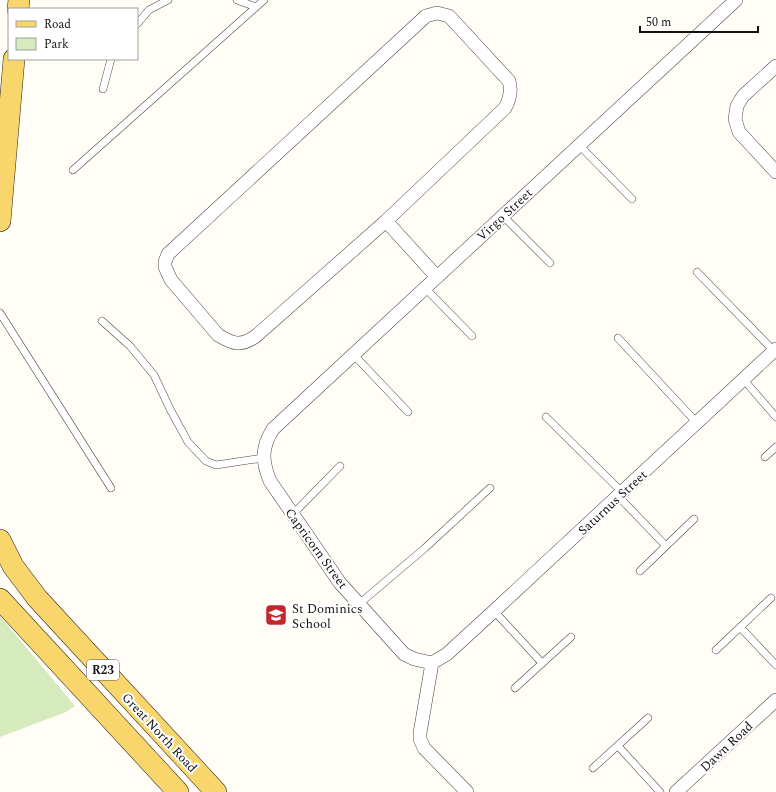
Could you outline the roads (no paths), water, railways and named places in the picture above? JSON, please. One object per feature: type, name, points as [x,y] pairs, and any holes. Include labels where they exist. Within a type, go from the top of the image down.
[{"type":"main road","points":[[0,221],[14,60]]},
{"type":"main road","name":"Great North Road","points":[[0,540],[13,566],[36,598],[216,792]]},
{"type":"main road","name":"R23","points":[[0,599],[178,792]]},
{"type":"street","name":"Virgo Street","points":[[273,429],[502,215],[736,0]]},
{"type":"street","points":[[437,13],[445,14],[449,16],[509,80],[511,87],[510,97],[505,108],[386,222],[256,336],[243,344],[227,341],[218,335],[170,280],[165,267],[168,254],[426,16],[437,13]]},
{"type":"street","points":[[776,66],[743,96],[737,106],[735,119],[739,132],[776,172]]},
{"type":"street","points":[[386,222],[437,277]]},
{"type":"street","name":"Saturnus Street","points":[[432,663],[447,654],[775,350]]},
{"type":"street","name":"Capricorn Street","points":[[273,429],[267,438],[263,458],[270,481],[340,583],[404,654],[414,659],[432,663]]},
{"type":"street","points":[[432,663],[420,728],[420,739],[424,748],[467,792]]},
{"type":"street","name":"Dawn Road","points":[[676,792],[776,700]]},
{"type":"lane","points":[[138,23],[149,10],[168,0]]},
{"type":"lane","points":[[237,0],[256,7]]},
{"type":"lane","points":[[73,170],[264,0]]},
{"type":"lane","points":[[103,89],[111,60]]},
{"type":"lane","points":[[579,145],[632,199]]},
{"type":"lane","points":[[502,215],[550,263]]},
{"type":"lane","points":[[697,272],[775,350]]},
{"type":"lane","points":[[424,288],[472,336]]},
{"type":"lane","points":[[0,313],[111,488]]},
{"type":"lane","points":[[102,321],[130,346],[154,375],[188,442],[206,461],[216,465],[263,458]]},
{"type":"lane","points":[[618,338],[697,423]]},
{"type":"lane","points":[[353,354],[408,412]]},
{"type":"lane","points":[[744,380],[776,417]]},
{"type":"lane","points":[[546,417],[620,494],[666,546]]},
{"type":"lane","points":[[765,457],[776,447]]},
{"type":"lane","points":[[293,514],[340,466]]},
{"type":"lane","points":[[359,604],[425,548],[490,488]]},
{"type":"lane","points":[[640,571],[694,519]]},
{"type":"lane","points":[[716,650],[771,598]]},
{"type":"lane","points":[[494,611],[542,663]]},
{"type":"lane","points":[[740,627],[776,665]]},
{"type":"lane","points":[[515,688],[571,637]]},
{"type":"lane","points":[[593,768],[648,718]]},
{"type":"lane","points":[[618,746],[660,792]]},
{"type":"place","name":"St Dominics School","points":[[276,615]]}]
